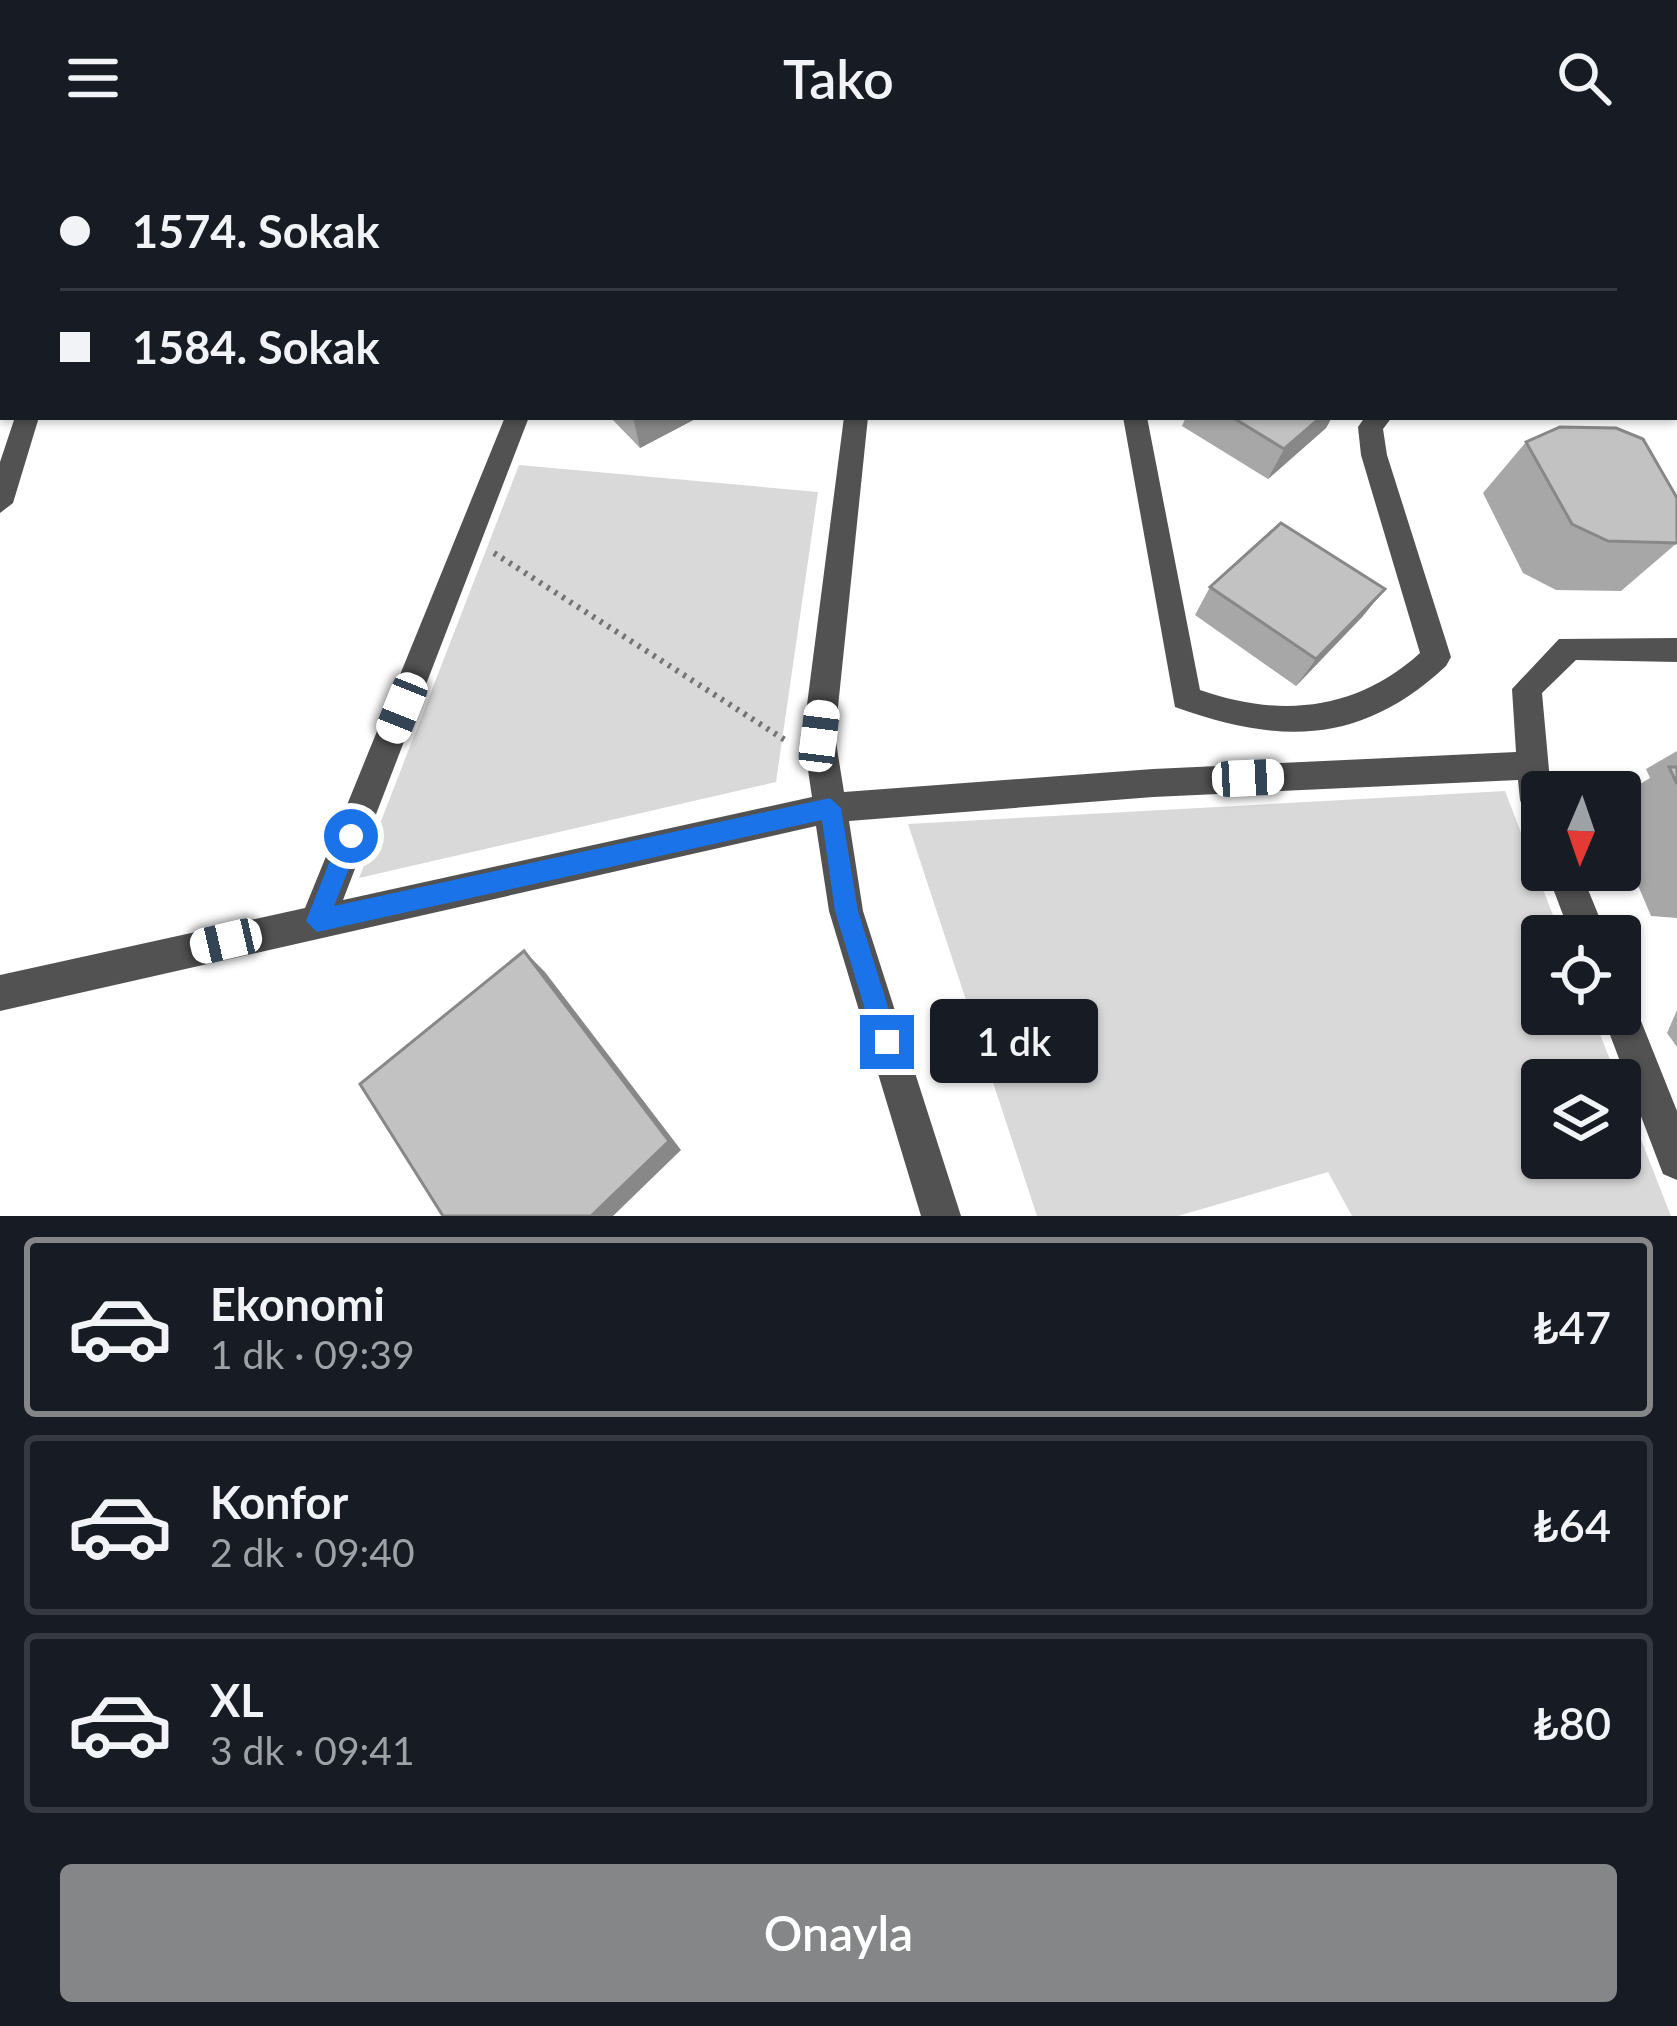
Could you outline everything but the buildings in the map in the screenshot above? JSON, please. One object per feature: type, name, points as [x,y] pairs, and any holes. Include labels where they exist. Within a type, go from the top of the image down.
[{"type":"street","points":[[0,503],[26,420]]},
{"type":"street","points":[[317,921],[516,420]]},
{"type":"street","points":[[856,420],[819,736],[846,911],[941,1216]]},
{"type":"street","points":[[1136,420],[1186,698],[1265,722],[1381,704],[1436,657],[1375,454],[1370,427],[1377,420]]},
{"type":"street","points":[[1534,771],[1527,689],[1569,648],[1677,650]]},
{"type":"street","points":[[0,993],[830,808],[1153,783],[1533,765]]},
{"type":"street","points":[[1628,1035],[1677,1160]]},
{"type":"path","points":[[469,537],[824,765]]},
{"type":"shaded area","points":[[519,465],[818,492],[776,782],[359,878]]},
{"type":"shaded area","points":[[1505,791],[1521,832],[1521,891],[1544,891],[1553,915],[1521,915],[1521,1035],[1600,1035],[1610,1059],[1521,1059],[1521,1179],[1641,1179],[1641,1140],[1671,1216],[1352,1216],[1328,1172],[1178,1216],[1037,1216],[908,824]]},
{"type":"route","points":[[351,836],[317,921],[830,808],[846,911],[887,1042]]}]
